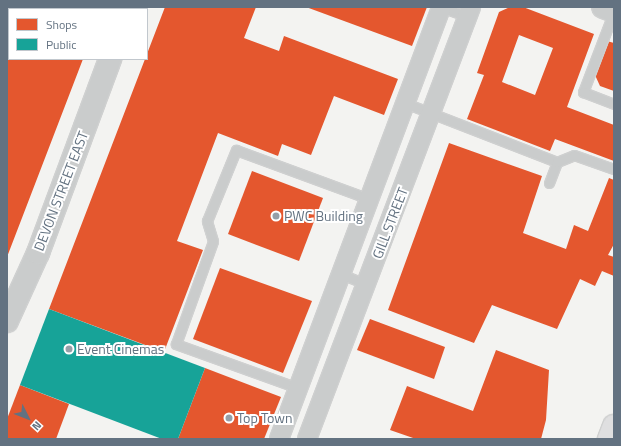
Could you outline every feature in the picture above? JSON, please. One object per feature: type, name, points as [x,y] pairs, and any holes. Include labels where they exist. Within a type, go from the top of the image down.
[{"type":"highway","points":[[609,439],[614,426]]},
{"type":"street","name":"GILL STREET","points":[[279,439],[441,7]]},
{"type":"street","points":[[603,7],[614,11]]},
{"type":"street","name":"GILL STREET","points":[[307,439],[470,12]]},
{"type":"street","name":"DEVON STREET EAST","points":[[7,321],[38,253],[110,60]]},
{"type":"lane","points":[[441,7],[470,12]]},
{"type":"lane","points":[[614,11],[583,92],[614,104]]},
{"type":"lane","points":[[405,103],[558,162]]},
{"type":"lane","points":[[298,388],[176,344],[213,241],[207,221],[236,150],[369,199]]},
{"type":"lane","points":[[549,183],[558,162],[574,155],[614,169]]},
{"type":"lane","points":[[341,274],[366,284]]},
{"type":"building: Shops","points":[[7,7],[103,7],[8,8],[8,60],[83,60],[7,257]]},
{"type":"building: Shops","points":[[165,7],[256,7],[244,38],[279,51],[284,36],[398,79],[384,115],[334,96],[311,155],[282,144],[278,156],[218,133],[177,241],[203,250],[164,352],[49,309],[145,60],[148,60],[148,51]]},
{"type":"building: Shops","points":[[306,7],[427,7],[412,46]]},
{"type":"building: Shops","points":[[510,7],[523,7],[594,34],[567,107],[614,125],[614,161],[555,139],[550,151],[467,119],[484,75],[477,73],[499,12]],"holes":[[[519,35],[553,48],[535,95],[502,82]]]},
{"type":"building: Shops","points":[[607,41],[614,43],[614,91],[600,86],[595,75]]},
{"type":"building: Shops","points":[[449,143],[542,176],[523,233],[566,249],[574,225],[588,231],[609,178],[614,180],[614,244],[608,255],[614,257],[614,276],[602,271],[595,286],[580,279],[557,329],[492,305],[474,343],[388,310]]},
{"type":"building: Shops","name":"PWC Building","points":[[252,171],[323,198],[299,261],[228,234]]},
{"type":"building: Shops","points":[[220,268],[312,301],[283,373],[193,339]]},
{"type":"building: Shops","points":[[370,319],[445,347],[434,379],[357,350]]},
{"type":"building: Shops","points":[[496,350],[549,370],[546,420],[541,439],[416,439],[390,430],[407,386],[473,411]]},
{"type":"building: Shops","name":"Top Town","points":[[205,368],[281,397],[264,439],[178,439]]},
{"type":"building: Shops","points":[[20,385],[69,404],[56,439],[7,439],[7,419]]},
{"type":"building: Public","points":[[49,309],[205,368],[178,439],[162,439],[20,385]]},
{"type":"place","name":"PWC Building","points":[[276,216]]},
{"type":"place","name":"Event Cinemas","points":[[69,349]]},
{"type":"place","name":"Top Town","points":[[229,418]]}]
